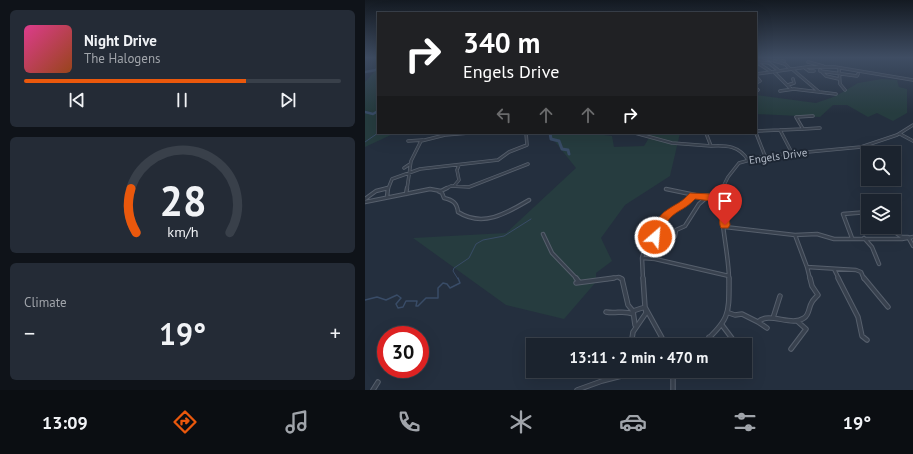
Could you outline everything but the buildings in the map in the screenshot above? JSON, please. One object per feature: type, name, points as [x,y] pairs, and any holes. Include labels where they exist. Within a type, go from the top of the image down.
[{"type":"street","points":[[778,76],[791,89]]},
{"type":"street","points":[[800,76],[822,93]]},
{"type":"street","points":[[827,76],[839,79],[841,86],[845,90]]},
{"type":"street","points":[[890,76],[913,80]]},
{"type":"street","points":[[787,85],[794,83],[793,79]]},
{"type":"street","points":[[780,91],[791,89],[836,94]]},
{"type":"street","points":[[803,129],[795,118],[813,116]]},
{"type":"street","name":"Engels Drive","points":[[721,194],[726,180],[737,165],[748,160],[765,156],[866,146],[893,138],[913,125]]},
{"type":"street","points":[[757,132],[820,128]]},
{"type":"street","points":[[781,130],[791,153]]},
{"type":"street","points":[[408,142],[423,140],[445,134]]},
{"type":"street","points":[[387,197],[388,188],[392,179],[420,169],[498,160],[509,152],[527,145],[525,134]]},
{"type":"street","points":[[639,134],[672,143],[734,146],[742,150],[748,160]]},
{"type":"street","points":[[705,134],[711,146]]},
{"type":"street","points":[[757,134],[765,156]]},
{"type":"street","points":[[900,134],[913,141]]},
{"type":"street","points":[[406,194],[411,163],[423,140]]},
{"type":"street","points":[[404,168],[411,163]]},
{"type":"street","points":[[365,202],[430,189],[438,190],[454,186],[469,187],[528,164]]},
{"type":"street","points":[[454,186],[459,180],[457,170],[459,165]]},
{"type":"street","points":[[365,199],[376,192],[388,188]]},
{"type":"street","points":[[666,189],[678,190],[693,196],[707,197],[721,194],[729,276],[729,313],[721,325],[709,337]]},
{"type":"street","points":[[438,190],[442,193],[444,198],[452,200],[457,205],[458,212],[464,217],[477,221],[495,217],[529,200]]},
{"type":"street","points":[[655,237],[659,227],[668,213],[685,205],[693,196]]},
{"type":"street","points":[[630,338],[635,325],[646,313],[642,258],[645,247],[648,246],[647,243],[662,234],[675,236],[676,230],[685,226],[699,204],[707,197]]},
{"type":"street","points":[[852,238],[843,214],[861,213]]},
{"type":"street","points":[[725,227],[795,235],[817,234],[835,240],[852,238],[902,239],[908,237]]},
{"type":"street","points":[[543,234],[547,245],[557,259],[574,273],[578,282],[621,278],[628,304],[633,312],[635,325]]},
{"type":"street","points":[[898,234],[902,237],[913,237]]},
{"type":"street","points":[[758,322],[761,319],[773,318],[796,320],[803,319],[810,311],[811,303],[818,295],[812,286],[807,267],[795,235]]},
{"type":"street","points":[[908,237],[913,246]]},
{"type":"street","points":[[864,238],[872,247],[879,264]]},
{"type":"street","points":[[642,258],[655,259],[729,276]]},
{"type":"street","points":[[807,267],[811,269],[833,268],[861,272],[877,297],[888,307]]},
{"type":"street","points":[[833,268],[858,318],[862,336],[867,340]]},
{"type":"street","points":[[773,318],[780,296]]},
{"type":"street","points":[[606,312],[616,314],[626,311],[633,312],[645,307]]},
{"type":"street","points":[[645,307],[662,338]]},
{"type":"street","points":[[729,313],[735,315],[742,314],[767,328]]},
{"type":"street","points":[[791,349],[793,344],[805,334],[806,329],[796,320]]},
{"type":"street","points":[[721,325],[731,338]]},
{"type":"street","points":[[577,390],[616,378]]},
{"type":"street","points":[[673,378],[673,390]]},
{"type":"street","points":[[373,390],[378,382]]},
{"type":"green space","points":[[370,76],[377,76],[377,134],[393,134],[365,147],[365,82]]},
{"type":"green space","points":[[882,79],[897,80],[899,87],[907,89],[907,113],[893,121],[877,113],[868,117],[847,105],[833,105],[820,117],[757,114],[757,95],[816,103],[836,96],[858,83]]},
{"type":"green space","points":[[549,134],[596,134],[612,136],[614,147],[644,146],[651,134],[680,134],[670,176],[625,205],[601,238],[612,261],[596,273],[596,282],[564,319],[506,305],[413,238],[506,233],[576,168]]},
{"type":"waterway","points":[[365,112],[373,114],[377,112]]},
{"type":"waterway","points":[[365,142],[377,134]]},
{"type":"waterway","points":[[550,134],[551,139],[559,141],[562,149],[568,150],[569,154]]},
{"type":"waterway","points":[[458,279],[453,271],[454,268],[469,258],[476,244],[483,240],[504,236],[531,219]]},
{"type":"waterway","points":[[365,300],[377,297],[386,300],[397,295],[401,298],[396,304],[398,308],[403,307],[406,301],[417,301],[416,306],[418,306],[426,298],[438,298],[438,288],[443,283],[447,284],[450,288],[460,283],[458,278]]},
{"type":"route","points":[[655,237],[659,227],[668,213],[685,205],[693,196],[712,197],[721,194],[725,225]]}]
